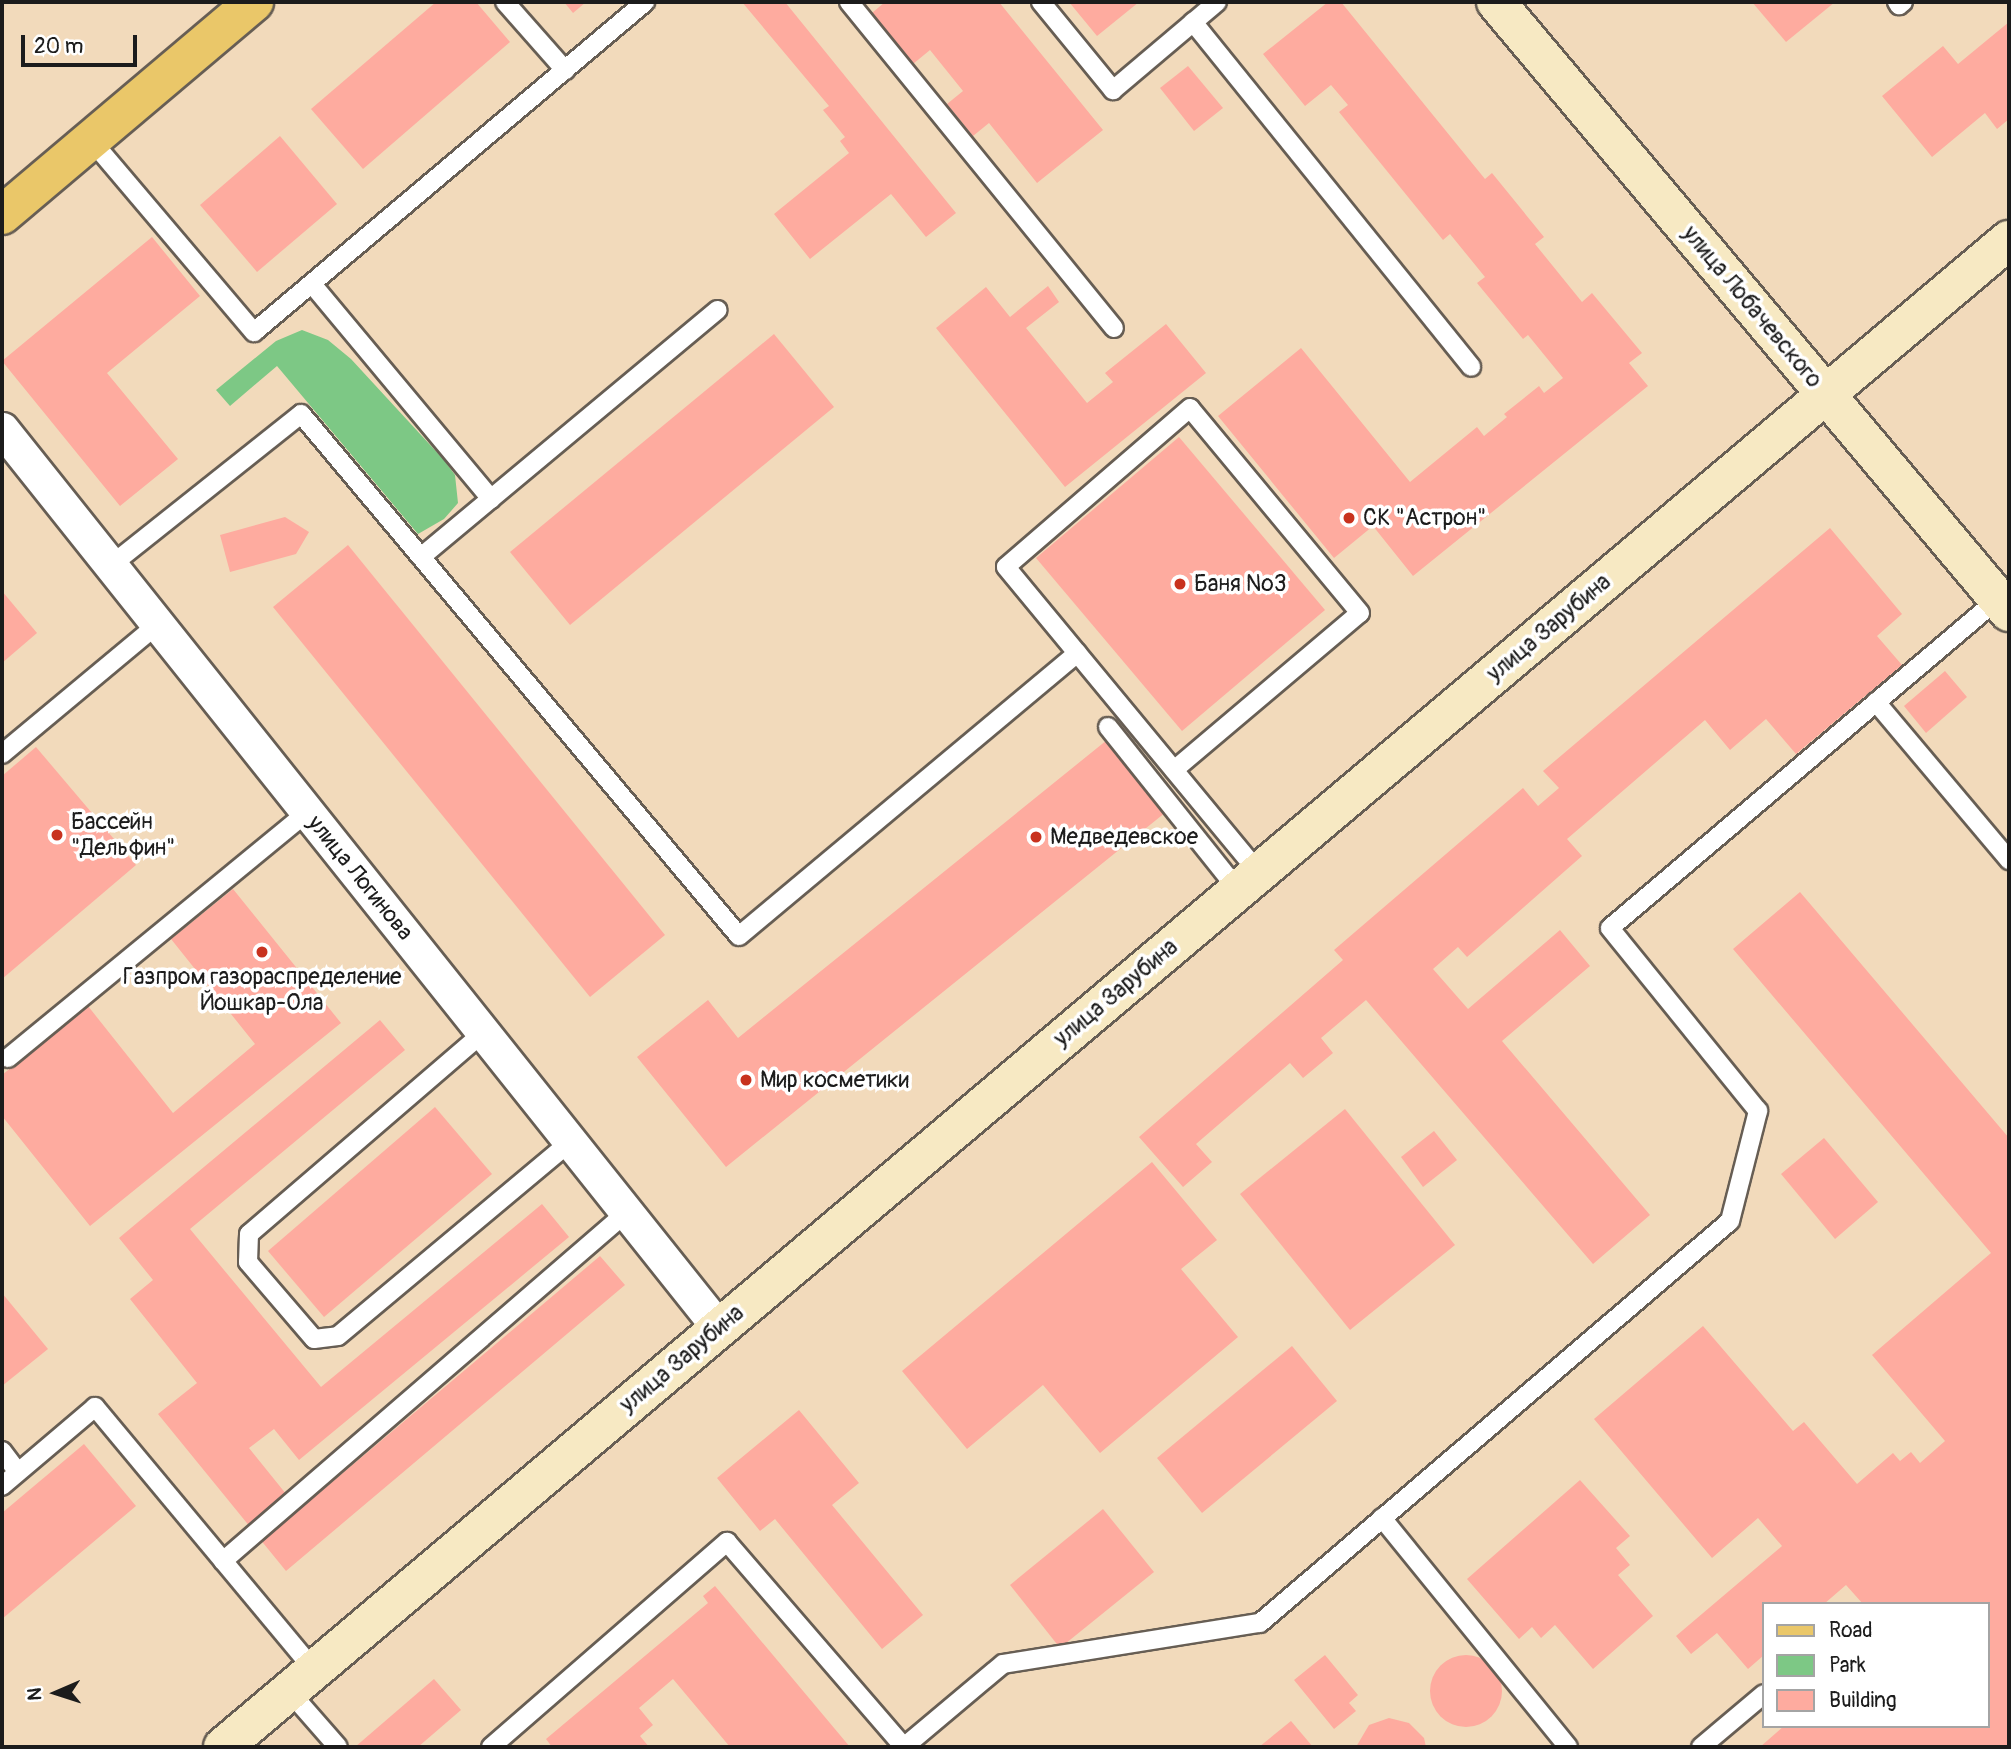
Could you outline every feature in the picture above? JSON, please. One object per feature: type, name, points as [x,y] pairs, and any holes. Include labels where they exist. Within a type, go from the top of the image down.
[{"type":"main road","points":[[2,215],[254,2]]},
{"type":"street","name":"улица Лобачевского","points":[[1496,2],[2004,605]]},
{"type":"street","name":"улица Зарубина","points":[[223,1747],[2009,240]]},
{"type":"street","name":"улица Логинова","points":[[2,429],[719,1328]]},
{"type":"lane","points":[[505,2],[565,70]]},
{"type":"lane","points":[[91,140],[254,332],[645,2]]},
{"type":"lane","points":[[849,2],[1114,328]]},
{"type":"lane","points":[[1041,2],[1113,90],[1217,2]]},
{"type":"lane","points":[[1897,2],[1899,5],[1903,2]]},
{"type":"lane","points":[[1193,22],[1471,367]]},
{"type":"lane","points":[[312,284],[491,499]]},
{"type":"lane","points":[[421,557],[717,310]]},
{"type":"lane","points":[[1174,770],[1360,612],[1190,408],[1006,567],[1174,770],[1248,881]]},
{"type":"lane","points":[[110,566],[301,414],[739,936],[1077,653]]},
{"type":"lane","points":[[491,1747],[727,1542],[904,1747],[1003,1664],[1260,1623],[1730,1221],[1758,1111],[1610,928],[1876,702],[2004,605]]},
{"type":"lane","points":[[3,751],[158,625]]},
{"type":"lane","points":[[1876,702],[2009,860]]},
{"type":"lane","points":[[1108,727],[1248,881]]},
{"type":"lane","points":[[8,1058],[307,812]]},
{"type":"lane","points":[[484,1032],[249,1234],[248,1262],[314,1339],[338,1336],[571,1141]]},
{"type":"lane","points":[[223,1561],[627,1213]]},
{"type":"lane","points":[[2,1486],[95,1407],[223,1561],[301,1681],[338,1747]]},
{"type":"lane","points":[[2,1451],[18,1472]]},
{"type":"lane","points":[[1382,1518],[1567,1747]]},
{"type":"lane","points":[[1701,1747],[1762,1696]]},
{"type":"green space","points":[[302,330],[328,340],[351,359],[444,460],[455,475],[458,503],[444,519],[418,534],[277,366],[230,406],[216,390],[276,341]]},
{"type":"building","points":[[436,2],[476,2],[510,42],[363,169],[311,109]]},
{"type":"building","points":[[564,2],[586,2],[573,13]]},
{"type":"building","points":[[742,2],[785,2],[956,213],[926,237],[891,194],[810,259],[774,214],[849,153],[840,141],[845,137],[823,110],[829,106]]},
{"type":"building","points":[[885,2],[999,2],[1103,130],[1037,183],[989,123],[973,136],[947,104],[963,91],[930,50],[913,64],[872,13]]},
{"type":"building","points":[[1069,2],[1139,2],[1097,36]]},
{"type":"building","points":[[1328,2],[1341,2],[1485,179],[1492,173],[1544,237],[1535,244],[1582,302],[1592,293],[1642,353],[1629,363],[1648,386],[1413,576],[1373,526],[1334,558],[1218,416],[1301,348],[1410,482],[1477,427],[1484,436],[1507,417],[1504,414],[1539,386],[1544,393],[1563,378],[1528,335],[1523,339],[1477,283],[1485,277],[1450,234],[1443,240],[1339,112],[1348,105],[1331,85],[1305,106],[1263,54]]},
{"type":"building","points":[[1752,2],[1835,2],[1786,42]]},
{"type":"building","points":[[2009,22],[2009,119],[1997,129],[1985,113],[1932,157],[1882,96],[1943,46],[1958,64]]},
{"type":"building","points":[[1188,66],[1223,108],[1194,131],[1160,88]]},
{"type":"building","points":[[280,136],[337,204],[257,272],[200,205]]},
{"type":"building","points":[[152,237],[200,296],[107,373],[178,459],[120,506],[2,361]]},
{"type":"building","points":[[1048,286],[1059,302],[1026,328],[1087,403],[1113,382],[1105,373],[1166,324],[1206,373],[1065,487],[936,328],[986,287],[1010,317]]},
{"type":"building","points":[[774,334],[834,407],[570,625],[510,552]]},
{"type":"building","name":"Баня №3","points":[[1179,437],[1325,610],[1182,731],[1036,558]]},
{"type":"building","points":[[285,517],[309,532],[296,554],[230,572],[220,535]]},
{"type":"building","points":[[1830,528],[1902,614],[1877,636],[1902,665],[1796,754],[1766,719],[1730,750],[1705,720],[1567,839],[1582,856],[1467,957],[1458,947],[1433,969],[1468,1009],[1560,930],[1590,966],[1502,1041],[1650,1215],[1593,1264],[1366,1000],[1321,1038],[1333,1053],[1303,1078],[1290,1063],[1196,1144],[1212,1162],[1183,1187],[1139,1137],[1343,960],[1334,950],[1523,788],[1538,806],[1559,788],[1543,771]]},
{"type":"building","points":[[348,545],[665,935],[590,997],[273,607]]},
{"type":"building","points":[[2,591],[37,633],[2,663]]},
{"type":"building","points":[[1945,671],[1967,697],[1926,733],[1904,706]]},
{"type":"building","points":[[1107,740],[1166,812],[726,1167],[637,1057],[708,1000],[738,1038]]},
{"type":"building","name":"Бассейн \"Дельфин\"","points":[[36,747],[136,865],[2,979],[2,776]]},
{"type":"building","points":[[233,889],[341,1023],[90,1226],[2,1116],[2,1075],[88,1006],[173,1113],[255,1044],[171,939]]},
{"type":"building","points":[[1800,892],[2009,1138],[2009,1747],[1760,1747],[1782,1728],[1990,1728],[1990,1602],[1861,1602],[1846,1585],[1826,1602],[1762,1602],[1762,1657],[1748,1669],[1717,1633],[1691,1654],[1676,1636],[1782,1546],[1758,1518],[1712,1558],[1594,1419],[1703,1326],[1793,1431],[1804,1422],[1857,1484],[1893,1453],[1900,1461],[1911,1452],[1920,1463],[1945,1441],[1872,1355],[1991,1253],[1733,949]]},
{"type":"building","points":[[380,1020],[405,1050],[190,1229],[321,1387],[542,1204],[569,1237],[299,1460],[274,1429],[249,1448],[299,1510],[600,1256],[625,1285],[286,1571],[158,1414],[197,1383],[130,1299],[153,1280],[119,1238]]},
{"type":"building","points":[[435,1107],[492,1174],[324,1317],[268,1251]]},
{"type":"building","points":[[1345,1109],[1455,1245],[1350,1330],[1240,1194]]},
{"type":"building","points":[[1434,1131],[1457,1160],[1423,1187],[1401,1157]]},
{"type":"building","points":[[1824,1138],[1878,1202],[1835,1239],[1781,1174]]},
{"type":"building","points":[[1152,1162],[1217,1240],[1181,1269],[1238,1337],[1100,1453],[1043,1385],[967,1449],[902,1371]]},
{"type":"building","points":[[2,1293],[48,1349],[2,1386]]},
{"type":"building","points":[[1292,1346],[1337,1401],[1202,1513],[1157,1458]]},
{"type":"building","points":[[799,1410],[859,1483],[832,1505],[923,1615],[882,1649],[775,1519],[760,1531],[717,1478]]},
{"type":"building","points":[[84,1444],[136,1506],[2,1619],[2,1513]]},
{"type":"building","points":[[1580,1480],[1630,1536],[1616,1548],[1630,1565],[1618,1575],[1653,1616],[1593,1669],[1555,1625],[1541,1638],[1532,1627],[1519,1639],[1467,1579]]},
{"type":"building","points":[[1103,1509],[1154,1572],[1060,1648],[1010,1585]]},
{"type":"building","points":[[715,1586],[850,1747],[730,1747],[673,1679],[639,1708],[653,1725],[640,1736],[649,1747],[552,1747],[546,1739],[708,1603],[703,1596]]},
{"type":"building","points":[[1325,1655],[1358,1695],[1349,1703],[1356,1711],[1334,1729],[1294,1680]]},
{"type":"building","points":[[1473,1655],[1492,1665],[1500,1677],[1500,1705],[1492,1717],[1480,1725],[1459,1727],[1440,1717],[1432,1705],[1430,1684],[1440,1665],[1452,1657]]},
{"type":"building","points":[[434,1679],[461,1710],[418,1747],[355,1747]]},
{"type":"building","points":[[1389,1718],[1409,1723],[1424,1738],[1426,1747],[1356,1747],[1369,1725]]},
{"type":"building","points":[[1291,1721],[1313,1747],[1259,1747]]},
{"type":"place","name":"СК \"Астрон\"","points":[[1349,518]]},
{"type":"place","name":"Баня №3","points":[[1180,584]]},
{"type":"place","name":"Бассейн \"Дельфин\"","points":[[57,835]]},
{"type":"place","name":"Медведевское","points":[[1036,837]]},
{"type":"place","name":"Газпром газораспределение Йошкар-Ола","points":[[262,952]]},
{"type":"place","name":"Мир косметики","points":[[746,1080]]}]
